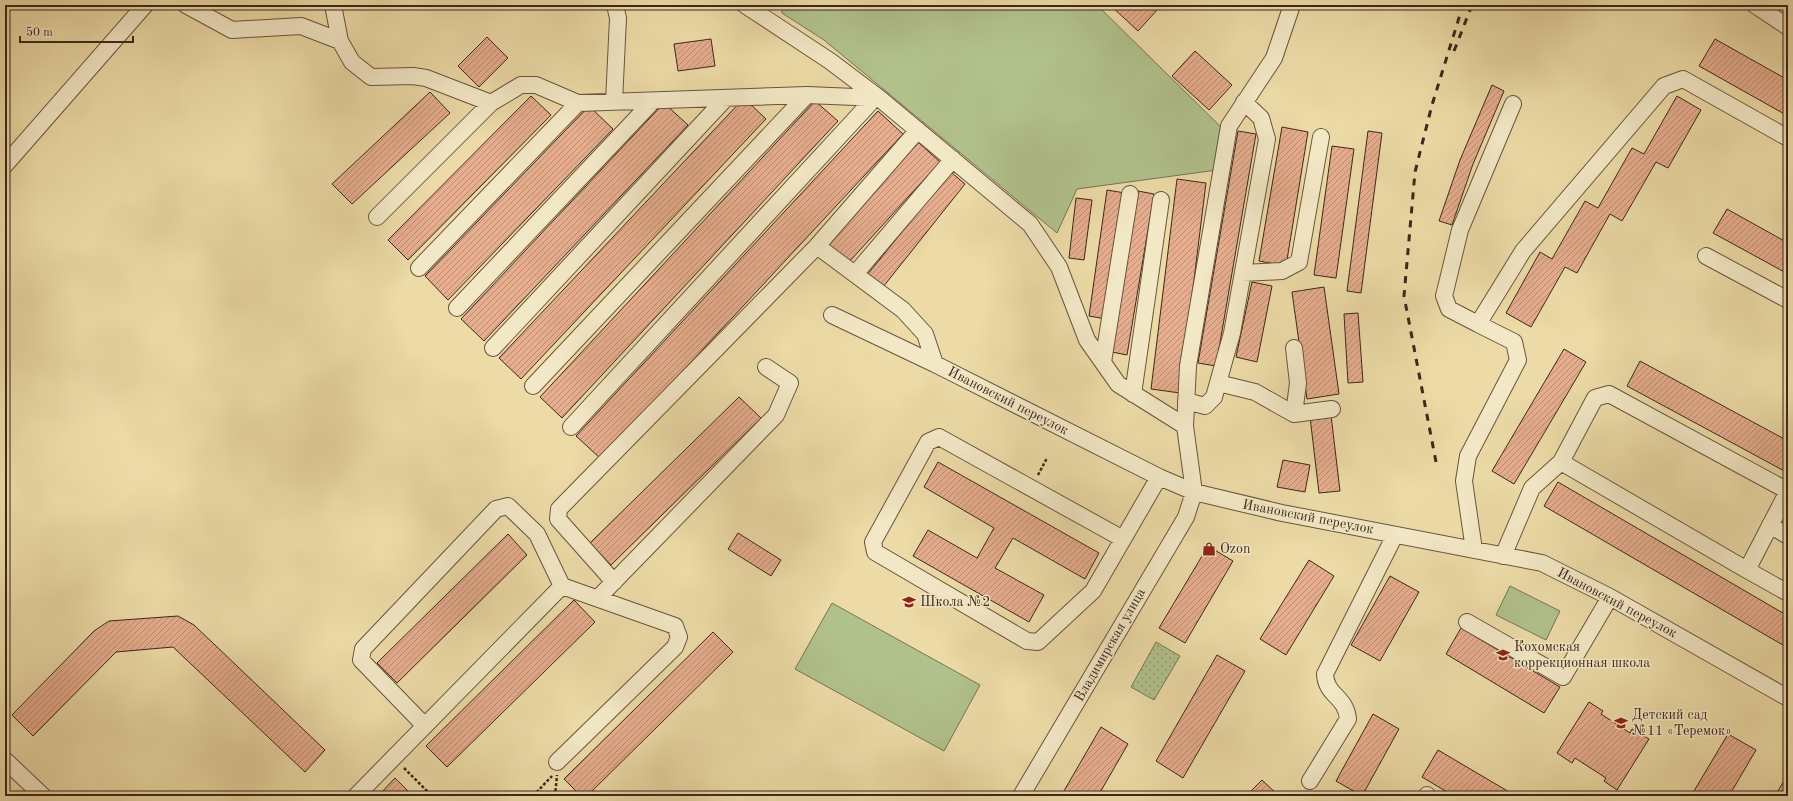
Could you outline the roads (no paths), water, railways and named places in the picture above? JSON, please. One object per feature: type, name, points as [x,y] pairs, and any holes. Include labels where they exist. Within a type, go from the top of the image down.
[{"type":"street","points":[[5,164],[145,5]]},
{"type":"street","points":[[186,5],[232,30],[301,26],[340,41]]},
{"type":"street","points":[[333,5],[340,41],[352,62],[371,76],[413,76],[426,78],[491,103]]},
{"type":"street","points":[[614,102],[618,18],[615,5]]},
{"type":"street","points":[[745,5],[830,61],[918,130],[1030,224],[1059,267],[1087,340],[1118,384],[1185,426]]},
{"type":"street","points":[[1194,492],[1185,426],[1188,366],[1229,126],[1274,58],[1292,5]]},
{"type":"street","points":[[1755,5],[1788,27]]},
{"type":"street","points":[[1478,324],[1523,251],[1664,86],[1682,79],[1788,138]]},
{"type":"street","points":[[377,217],[491,103],[521,85],[536,85],[578,103],[807,95],[875,97]]},
{"type":"street","points":[[533,386],[807,95]]},
{"type":"street","points":[[571,427],[875,97]]},
{"type":"street","points":[[493,348],[726,98]]},
{"type":"street","points":[[457,308],[653,101]]},
{"type":"street","points":[[1186,401],[1205,406],[1214,397],[1232,333],[1267,139],[1261,118],[1244,102]]},
{"type":"street","points":[[419,268],[578,103]]},
{"type":"street","points":[[1474,550],[1464,481],[1468,456],[1518,360],[1514,342],[1449,309],[1444,296],[1460,230],[1513,104]]},
{"type":"street","points":[[614,582],[558,519],[559,509],[817,246],[918,130]]},
{"type":"street","points":[[1243,273],[1282,271],[1299,262],[1320,137]]},
{"type":"street","points":[[855,274],[953,159]]},
{"type":"street","points":[[1102,362],[1130,194]]},
{"type":"street","points":[[1133,394],[1161,200]]},
{"type":"street","points":[[817,246],[903,310],[925,334],[935,364]]},
{"type":"street","points":[[1706,256],[1788,300]]},
{"type":"street","name":"Ивановский переулок","points":[[832,315],[935,364],[1159,477],[1194,492],[1282,514],[1542,563],[1610,597],[1788,698]]},
{"type":"street","points":[[1294,348],[1298,383],[1294,414]]},
{"type":"street","points":[[598,598],[776,415],[790,383],[766,368]]},
{"type":"street","points":[[1218,383],[1255,392],[1294,414],[1332,409]]},
{"type":"street","points":[[1503,556],[1532,488],[1561,462],[1595,398],[1609,394],[1788,491],[1748,570]]},
{"type":"street","points":[[1123,539],[939,437],[928,442],[873,542],[875,552],[1027,641],[1038,642],[1093,591],[1159,477]]},
{"type":"street","points":[[1561,462],[1788,593]]},
{"type":"street","name":"Владимирская улица","points":[[1021,796],[1186,517],[1194,492]]},
{"type":"street","points":[[425,726],[361,660],[363,649],[496,509],[508,506],[537,534],[562,586],[675,626],[679,637],[675,647],[557,762]]},
{"type":"street","points":[[1770,525],[1788,536]]},
{"type":"street","points":[[1310,781],[1348,719],[1347,708],[1325,684],[1325,674],[1395,535]]},
{"type":"street","points":[[357,796],[562,586]]},
{"type":"street","points":[[1467,622],[1563,677],[1610,597]]},
{"type":"street","points":[[5,760],[43,796]]},
{"type":"railway","points":[[1436,462],[1404,296],[1415,172],[1432,105],[1463,5]]},
{"type":"railway","points":[[1454,51],[1472,5]]},
{"type":"place","name":"Ozon","points":[[1209,549]]},
{"type":"place","name":"Школа №2","points":[[909,602]]},
{"type":"place","name":"Кохомская коррекционная школа","points":[[1503,655]]},
{"type":"place","name":"Детский сад №11 «Теремок»","points":[[1621,723]]}]
